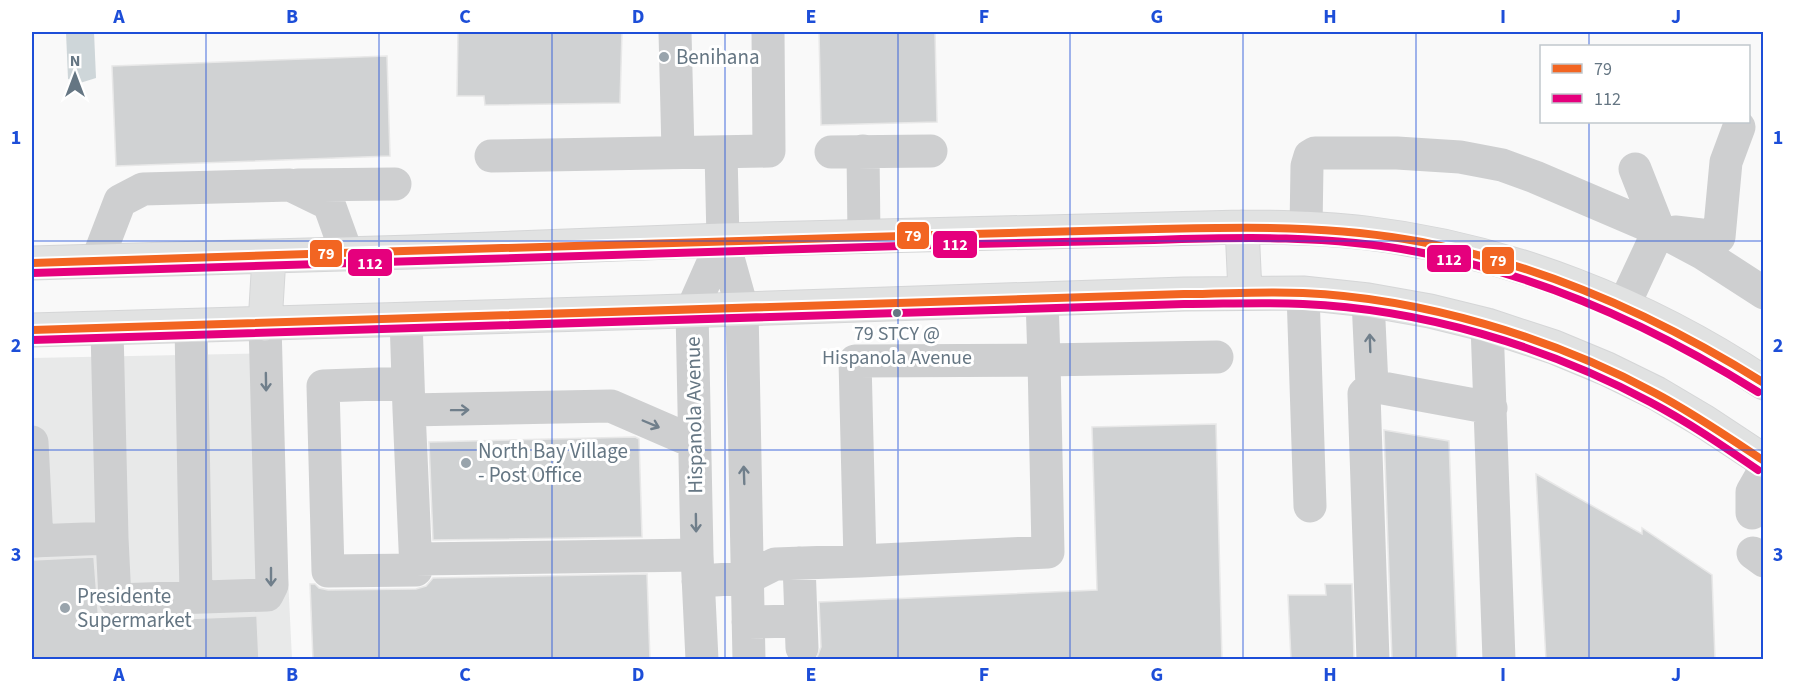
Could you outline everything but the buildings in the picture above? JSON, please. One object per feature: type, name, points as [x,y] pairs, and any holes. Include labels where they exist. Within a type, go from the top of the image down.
[{"type":"main road","points":[[1242,227],[1245,292]]},
{"type":"main road","points":[[32,264],[723,240],[1242,227],[1306,228],[1366,233],[1430,243],[1493,258],[1624,305],[1679,331],[1764,383]]},
{"type":"main road","points":[[265,324],[269,257]]},
{"type":"main road","points":[[32,330],[1245,292],[1303,293],[1368,300],[1430,311],[1487,325],[1554,347],[1656,393],[1764,461]]},
{"type":"street","points":[[675,32],[678,152]]},
{"type":"street","points":[[491,156],[769,151],[768,32]]},
{"type":"street","points":[[1659,230],[1719,237],[1726,162],[1739,127]]},
{"type":"street","points":[[1306,228],[1307,166],[1310,156],[1332,138],[1397,153],[1460,157],[1502,165],[1659,230],[1702,253],[1764,293]]},
{"type":"street","points":[[864,237],[847,151],[931,151]]},
{"type":"street","points":[[721,152],[723,240],[742,308],[749,660]]},
{"type":"street","points":[[1624,305],[1659,230],[1635,169]]},
{"type":"street","points":[[96,261],[120,201],[143,189],[395,184]]},
{"type":"street","points":[[290,185],[329,204],[347,254]]},
{"type":"street","name":"Hispanola Avenue","points":[[702,660],[697,568],[692,310],[723,240]]},
{"type":"street","points":[[1303,293],[1311,506]]},
{"type":"street","points":[[415,559],[697,568],[747,579],[775,564],[1048,552],[1042,299]]},
{"type":"street","points":[[1368,300],[1372,386],[1364,394],[1373,660]]},
{"type":"street","points":[[406,319],[408,397],[416,570],[328,571],[323,386],[408,397],[611,406],[694,442]]},
{"type":"street","points":[[107,329],[115,600],[267,595],[271,588],[265,324]]},
{"type":"street","points":[[1487,325],[1499,660]]},
{"type":"street","points":[[191,326],[196,596]]},
{"type":"street","points":[[860,561],[855,361],[1217,357]]},
{"type":"street","points":[[1372,386],[1491,408]]},
{"type":"street","points":[[32,442],[34,541],[112,538]]},
{"type":"street","points":[[1752,513],[1752,492],[1764,471]]},
{"type":"street","points":[[748,622],[802,634],[799,563]]},
{"type":"shaded area","points":[[66,32],[94,32],[96,78],[80,83],[68,79]]},
{"type":"shaded area","points":[[277,353],[292,659],[32,659],[32,358]]},
{"type":"transit line","name":"79","points":[[32,263],[1157,229],[1323,230],[1389,236],[1422,242],[1468,252],[1556,279],[1641,315],[1683,336],[1764,383]]},
{"type":"transit line","name":"112","points":[[32,273],[960,244],[1220,238],[1319,240],[1385,246],[1418,252],[1508,274],[1552,289],[1637,325],[1758,392]]},
{"type":"transit line","name":"79","points":[[32,330],[1258,292],[1347,296],[1439,312],[1529,338],[1573,354],[1655,393],[1697,417],[1764,461]]},
{"type":"transit line","name":"112","points":[[32,340],[1184,304],[1288,303],[1348,307],[1437,322],[1526,348],[1568,364],[1610,382],[1664,410],[1705,434],[1758,470]]},
{"type":"place","name":"Benihana","points":[[664,57]]},
{"type":"place","name":"79 STCY @ Hispanola Avenue","points":[[897,313]]},
{"type":"place","name":"North Bay Village - Post Office","points":[[466,463]]},
{"type":"place","name":"Presidente Supermarket","points":[[65,608]]}]
